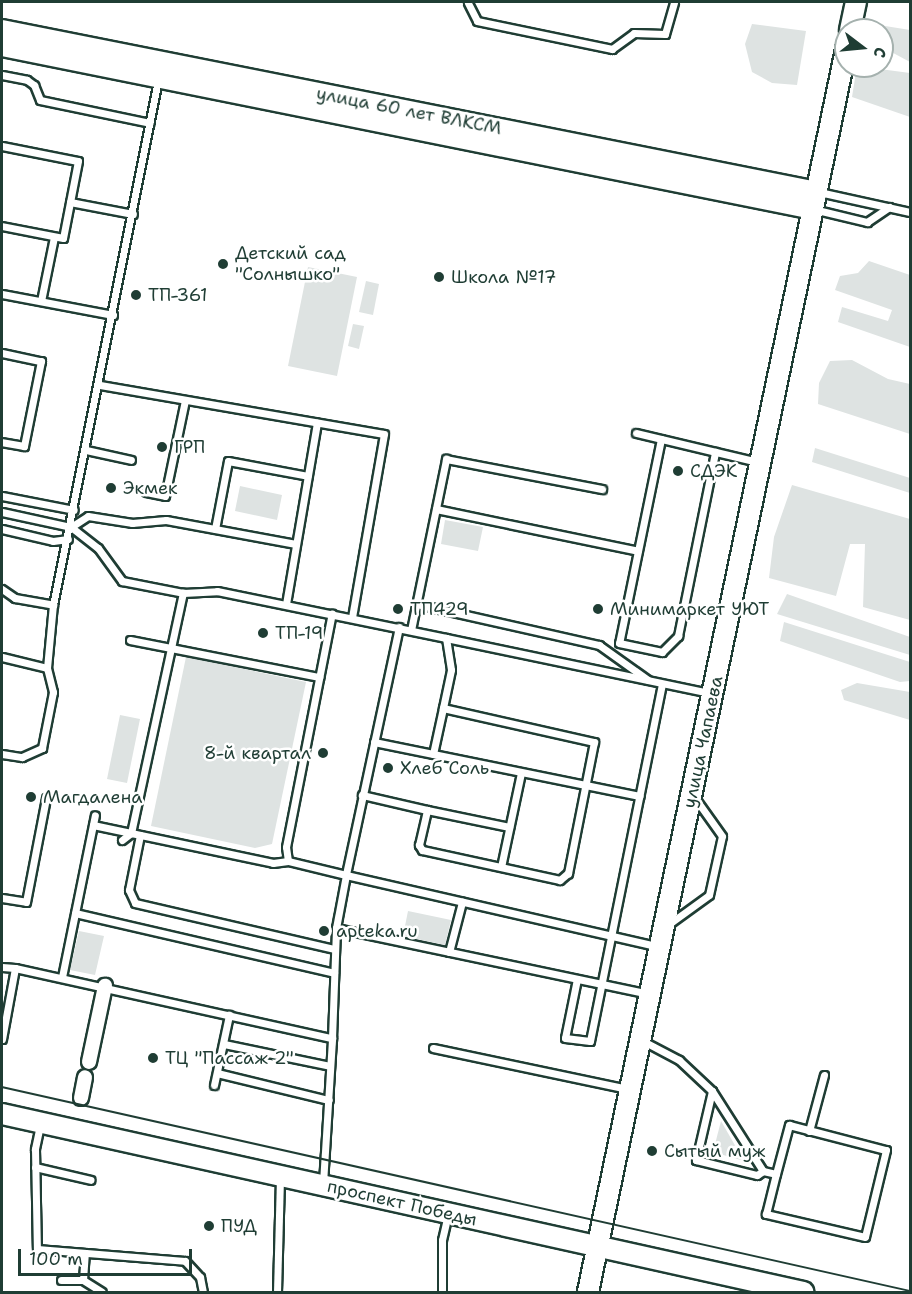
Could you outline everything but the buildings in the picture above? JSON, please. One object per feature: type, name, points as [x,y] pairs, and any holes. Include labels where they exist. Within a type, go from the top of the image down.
[{"type":"street","points":[[853,18],[856,2]]},
{"type":"street","name":"улица 60 лет ВЛКСМ","points":[[2,30],[815,201]]},
{"type":"street","name":"улица 60 лет ВЛКСМ","points":[[2,46],[815,201]]},
{"type":"street","name":"улица Чапаева","points":[[588,1293],[840,78]]},
{"type":"street","points":[[89,1062],[105,986]]},
{"type":"street","points":[[81,1098],[86,1077]]},
{"type":"street","name":"проспект Победы","points":[[2,1114],[803,1293]]},
{"type":"lane","points":[[468,3],[477,21],[612,49],[634,33],[665,34],[674,2]]},
{"type":"lane","points":[[2,75],[27,80],[34,85],[40,100],[150,123]]},
{"type":"lane","points":[[2,754],[22,757],[42,748],[53,692],[47,668],[53,605],[100,385],[159,77]]},
{"type":"lane","points":[[2,146],[78,161],[63,238],[2,226]]},
{"type":"lane","points":[[815,201],[867,222],[889,207]]},
{"type":"lane","points":[[815,201],[889,207],[910,212]]},
{"type":"lane","points":[[70,202],[133,214]]},
{"type":"lane","points":[[41,301],[54,237]]},
{"type":"lane","points":[[2,294],[113,315]]},
{"type":"lane","points":[[2,353],[41,361],[24,446],[2,442]]},
{"type":"lane","points":[[100,385],[384,434],[352,617]]},
{"type":"lane","points":[[146,492],[165,496],[185,400]]},
{"type":"lane","points":[[286,604],[317,423]]},
{"type":"lane","points":[[636,433],[760,463]]},
{"type":"lane","points":[[661,439],[619,643],[662,652],[678,636],[715,452]]},
{"type":"lane","points":[[86,450],[131,460]]},
{"type":"lane","points":[[411,630],[446,459],[602,489]]},
{"type":"lane","points":[[215,529],[228,461],[308,476]]},
{"type":"lane","points":[[2,496],[74,510]]},
{"type":"lane","points":[[436,509],[638,551]]},
{"type":"lane","points":[[2,513],[70,526],[98,548],[122,581],[183,593],[217,591],[286,604],[712,694]]},
{"type":"lane","points":[[70,526],[88,516],[132,523],[166,520],[296,544]]},
{"type":"lane","points":[[2,529],[53,541],[68,539]]},
{"type":"lane","points":[[2,589],[15,598],[53,605]]},
{"type":"lane","points":[[122,840],[131,833],[183,593]]},
{"type":"lane","points":[[417,604],[599,645],[651,681]]},
{"type":"lane","points":[[288,861],[286,847],[332,613]]},
{"type":"lane","points":[[323,1186],[336,928],[399,627]]},
{"type":"lane","points":[[433,754],[451,670],[446,638]]},
{"type":"lane","points":[[130,640],[319,677]]},
{"type":"lane","points":[[2,657],[47,668]]},
{"type":"lane","points":[[576,979],[565,1038],[580,1042],[590,1041],[662,684]]},
{"type":"lane","points":[[427,810],[419,848],[560,880],[565,878],[588,788],[595,747],[590,740],[442,708]]},
{"type":"lane","points":[[374,742],[588,788],[640,796]]},
{"type":"lane","points":[[501,867],[520,773]]},
{"type":"lane","points":[[93,825],[273,863],[288,861],[612,936],[662,937],[709,895],[722,836],[692,793]]},
{"type":"lane","points":[[362,795],[509,827]]},
{"type":"lane","points":[[2,898],[26,902],[46,798]]},
{"type":"lane","points":[[62,977],[95,815]]},
{"type":"lane","points":[[140,835],[129,890],[135,903],[335,949]]},
{"type":"lane","points":[[449,952],[462,902]]},
{"type":"lane","points":[[75,914],[334,973]]},
{"type":"lane","points":[[336,928],[650,994]]},
{"type":"lane","points":[[2,967],[105,986],[332,1038]]},
{"type":"lane","points":[[2,1039],[15,968]]},
{"type":"lane","points":[[214,1085],[229,1015]]},
{"type":"lane","points":[[641,1040],[679,1059],[712,1091],[764,1171],[776,1174]]},
{"type":"lane","points":[[224,1044],[330,1066]]},
{"type":"lane","points":[[433,1048],[631,1090]]},
{"type":"lane","points":[[217,1073],[329,1100]]},
{"type":"lane","points":[[809,1131],[824,1075]]},
{"type":"lane","points":[[712,1091],[696,1160],[757,1175],[764,1171]]},
{"type":"lane","points":[[41,1123],[35,1167],[37,1249],[185,1261],[200,1277],[203,1293]]},
{"type":"lane","points":[[789,1125],[886,1150],[865,1238],[766,1214],[776,1174],[789,1125]]},
{"type":"lane","points":[[35,1167],[91,1180]]},
{"type":"lane","points":[[277,1293],[280,1176]]},
{"type":"lane","points":[[442,1293],[442,1240],[449,1214]]},
{"type":"lane","points":[[83,1280],[85,1253]]},
{"type":"lane","points":[[61,1280],[83,1280],[102,1293]]},
{"type":"shaded area","points":[[752,24],[806,31],[797,85],[772,83],[752,72],[745,44]]},
{"type":"shaded area","points":[[894,27],[910,30],[910,62],[894,53]]},
{"type":"shaded area","points":[[894,71],[910,73],[910,117],[852,97],[855,78],[894,78]]},
{"type":"shaded area","points":[[869,261],[910,275],[910,347],[838,322],[842,307],[888,321],[892,310],[835,290],[840,276],[858,273]]},
{"type":"shaded area","points":[[308,267],[357,277],[337,376],[288,366]]},
{"type":"shaded area","points":[[366,281],[379,284],[373,315],[359,312]]},
{"type":"shaded area","points":[[353,324],[364,326],[359,349],[348,346]]},
{"type":"shaded area","points":[[852,360],[888,379],[910,384],[910,434],[818,404],[819,383],[830,361]]},
{"type":"shaded area","points":[[815,448],[910,478],[910,493],[812,462]]},
{"type":"shaded area","points":[[792,485],[910,519],[910,620],[863,607],[865,544],[850,544],[836,596],[769,578],[774,537]]},
{"type":"shaded area","points":[[240,486],[282,495],[277,520],[235,511]]},
{"type":"shaded area","points":[[445,520],[483,527],[478,551],[441,544]]},
{"type":"shaded area","points":[[787,594],[910,637],[910,655],[777,614]]},
{"type":"shaded area","points":[[784,622],[910,662],[910,681],[900,682],[780,641]]},
{"type":"shaded area","points":[[186,657],[306,682],[272,844],[255,848],[151,826]]},
{"type":"shaded area","points":[[857,683],[910,692],[910,720],[844,700],[841,690]]},
{"type":"shaded area","points":[[120,715],[140,719],[127,783],[107,779]]},
{"type":"shaded area","points":[[408,911],[451,920],[445,945],[403,936]]},
{"type":"shaded area","points":[[79,931],[104,936],[95,975],[70,970]]},
{"type":"shaded area","points":[[721,1121],[744,1161],[713,1152]]},
{"type":"tram line","points":[[2,1087],[910,1291]]},
{"type":"place","name":"Детский сад \"Солнышко\"","points":[[223,264]]},
{"type":"place","name":"Школа №17","points":[[439,277]]},
{"type":"place","name":"ТП-361","points":[[136,295]]},
{"type":"place","name":"ГРП","points":[[162,447]]},
{"type":"place","name":"СДЭК","points":[[678,471]]},
{"type":"place","name":"Экмек","points":[[111,488]]},
{"type":"place","name":"ТП429","points":[[398,609]]},
{"type":"place","name":"Минимаркет УЮТ","points":[[598,609]]},
{"type":"place","name":"ТП-19","points":[[263,633]]},
{"type":"place","name":"8-й квартал","points":[[323,753]]},
{"type":"place","name":"Хлеб Соль","points":[[388,768]]},
{"type":"place","name":"Магдалена","points":[[31,797]]},
{"type":"place","name":"apteka.ru","points":[[324,931]]},
{"type":"place","name":"ТЦ \"Пассаж 2\"","points":[[153,1058]]},
{"type":"place","name":"Сытый муж","points":[[652,1151]]},
{"type":"place","name":"ПУД","points":[[209,1226]]}]
